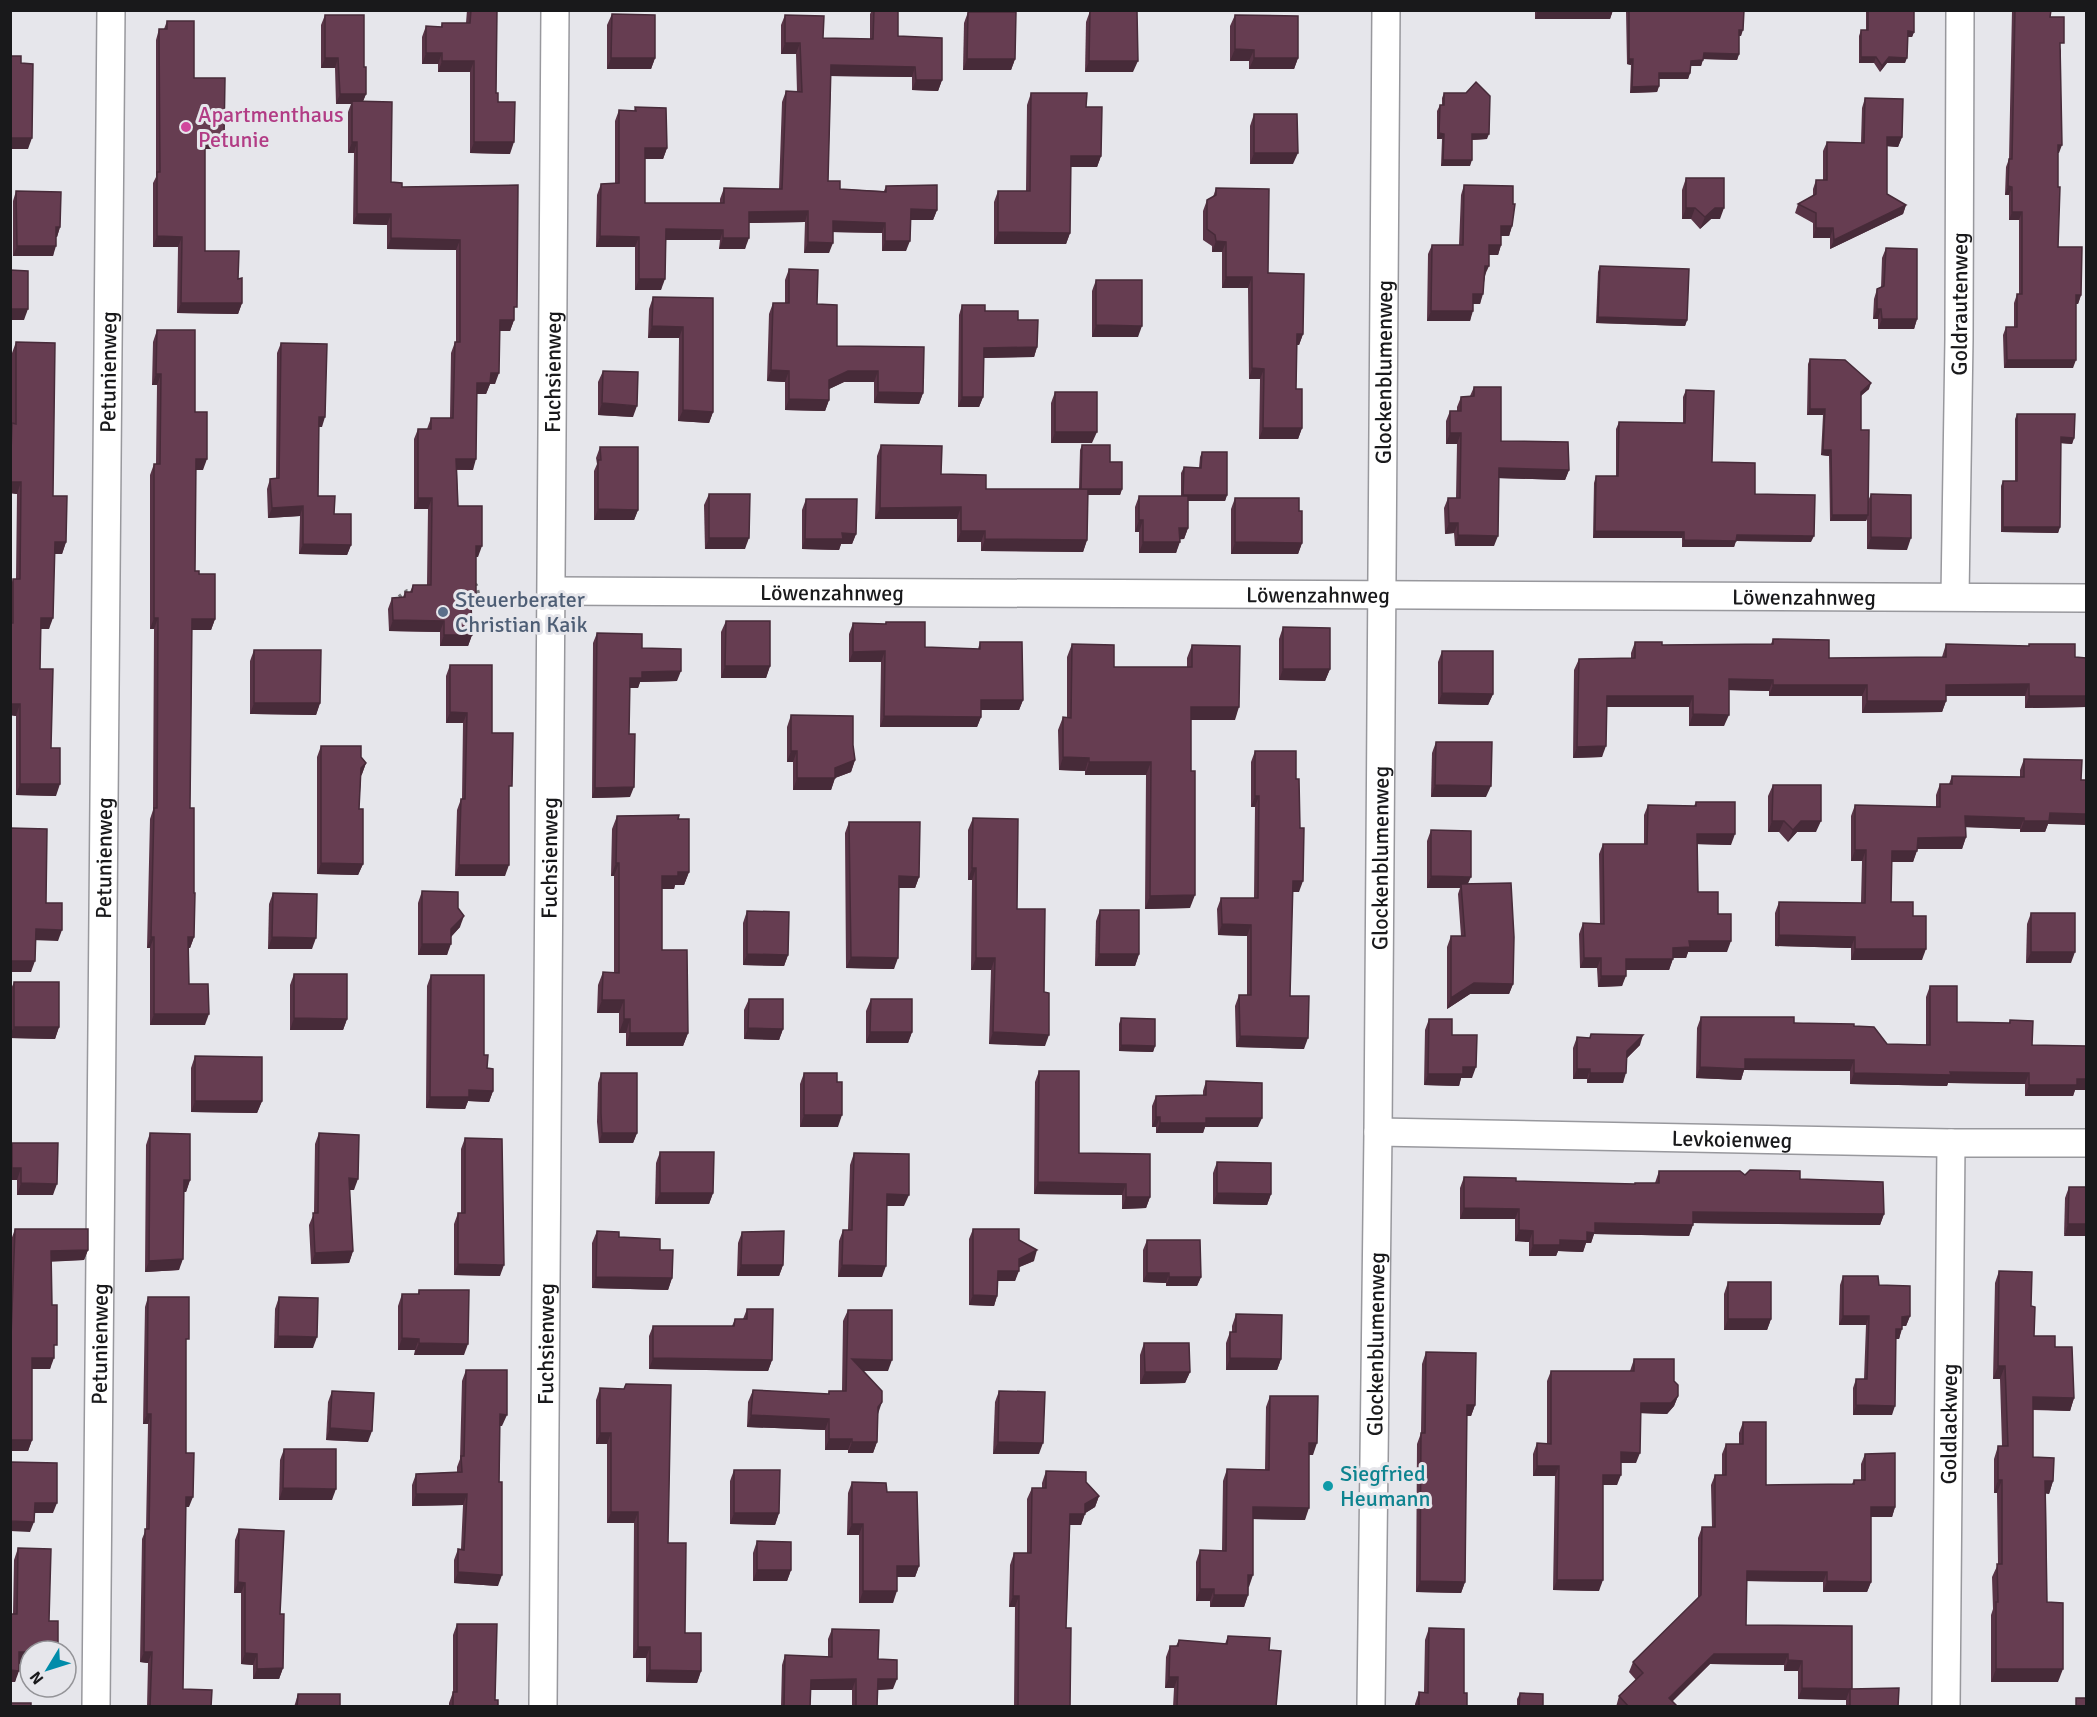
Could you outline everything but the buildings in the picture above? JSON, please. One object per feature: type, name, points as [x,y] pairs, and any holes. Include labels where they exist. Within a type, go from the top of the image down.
[{"type":"street","name":"Petunienweg","points":[[96,1707],[111,10]]},
{"type":"street","name":"Fuchsienweg","points":[[543,1707],[542,599],[555,10]]},
{"type":"street","name":"Glockenblumenweg","points":[[1371,1707],[1378,1132],[1386,10]]},
{"type":"street","name":"Goldrautenweg","points":[[1955,596],[1960,10]]},
{"type":"street","name":"Löwenzahnweg","points":[[542,599],[1382,594],[2086,598]]},
{"type":"street","name":"Levkoienweg","points":[[1378,1132],[1951,1143],[2086,1143]]},
{"type":"street","name":"Goldlackweg","points":[[1946,1707],[1951,1143]]},
{"type":"path","points":[[466,585],[476,585],[480,601],[486,605],[542,599]]},
{"type":"path","points":[[399,597],[407,591],[417,591]]},
{"type":"place","name":"Apartmenthaus Petunie","points":[[186,127]]},
{"type":"place","name":"Steuerberater Christian Kaik","points":[[443,612]]},
{"type":"place","name":"Siegfried Heumann","points":[[1328,1486]]}]
